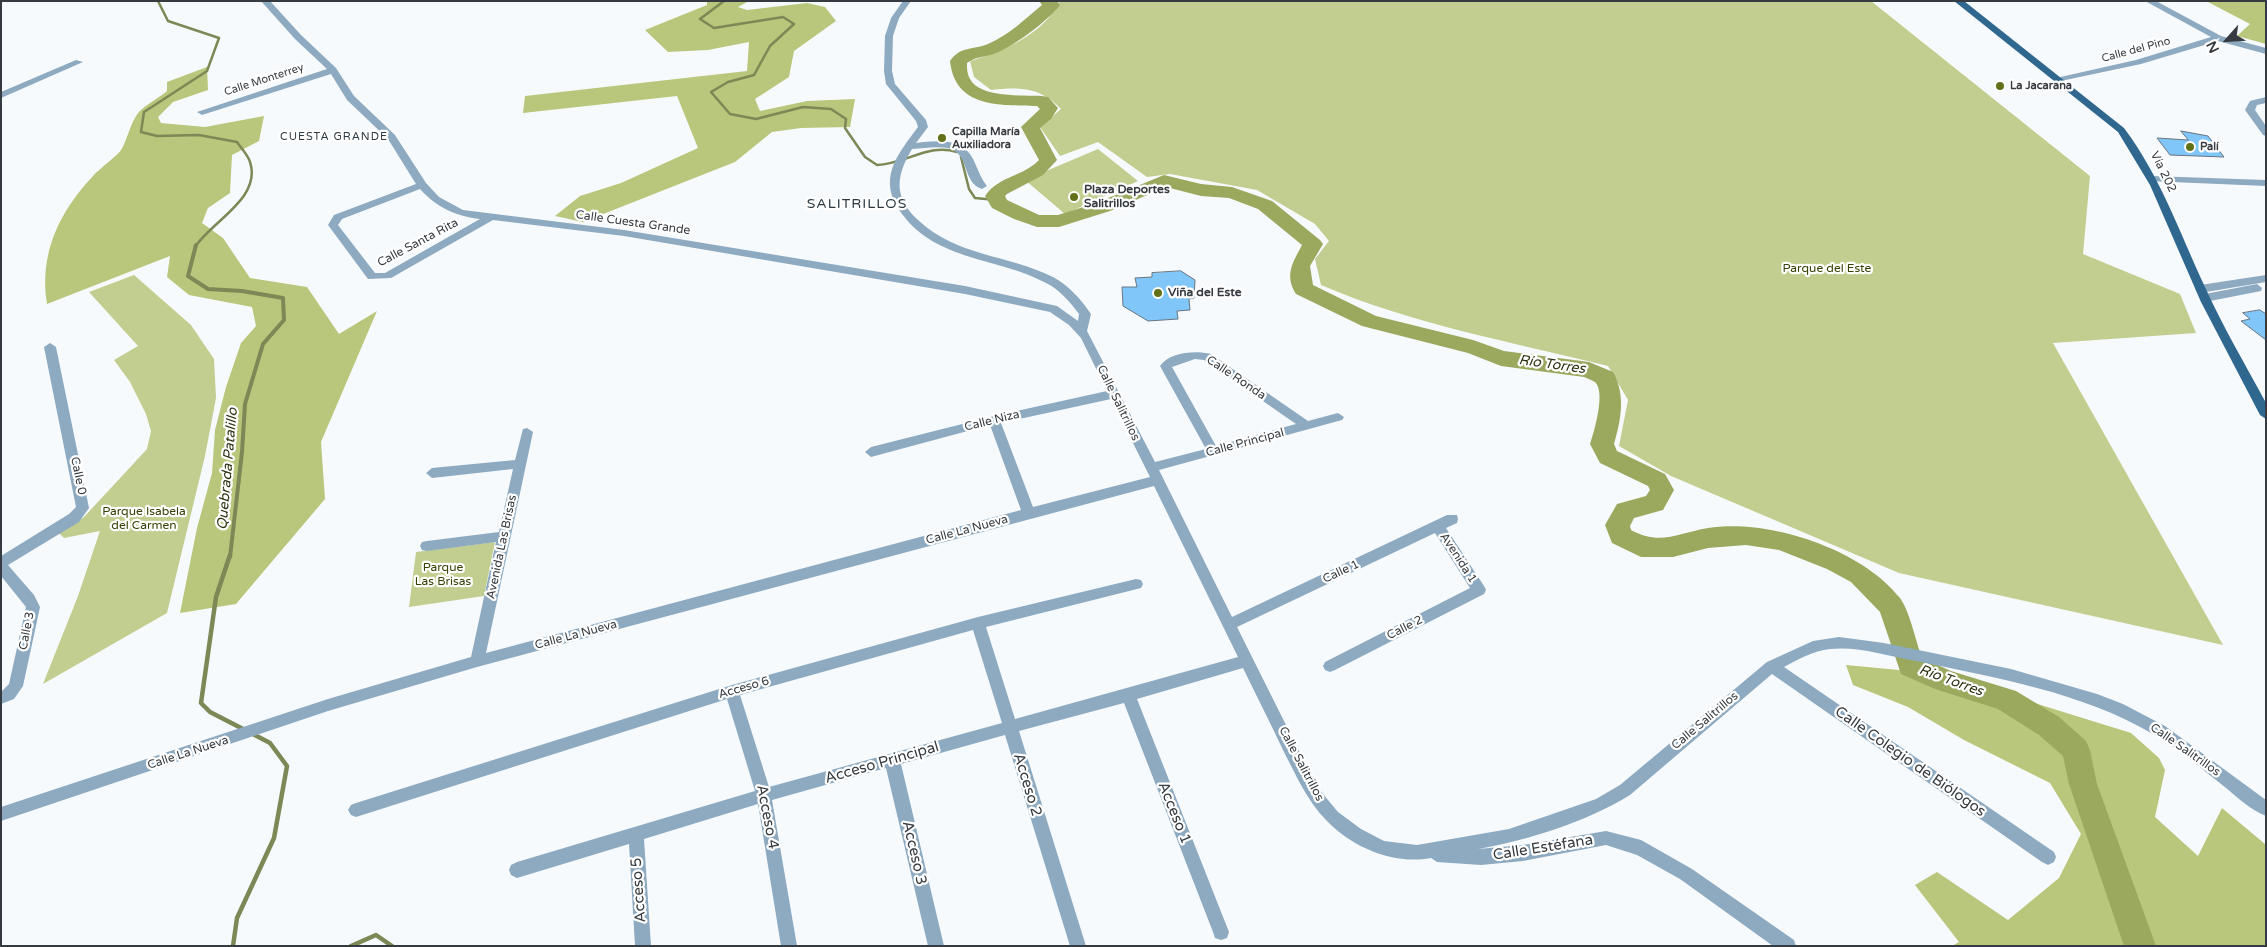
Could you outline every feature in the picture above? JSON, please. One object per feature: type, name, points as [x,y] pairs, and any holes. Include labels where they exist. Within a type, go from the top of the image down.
[{"type":"main road","name":"Vía 202","points":[[1958,1],[2121,130],[2135,148],[2152,179],[2203,293],[2266,416]]},
{"type":"street","name":"Calle Cuesta Grande","points":[[265,1],[298,37],[333,70],[350,98],[392,137],[422,185],[434,199],[462,213],[489,218],[624,233],[965,290],[1053,310],[1065,316],[1082,330]]},
{"type":"street","name":"Calle Salitrillos","points":[[907,1],[894,21],[889,36],[890,84],[921,120],[923,127],[906,150],[898,166],[893,182],[895,198],[904,213],[920,230],[936,242],[976,258],[1027,271],[1050,280],[1066,291],[1085,314],[1082,330],[1248,660],[1304,776],[1318,799],[1333,817],[1355,834],[1382,848],[1417,853],[1509,836],[1600,805],[1625,790],[1772,666],[1800,651],[1838,643],[1875,648],[2009,674],[2098,701],[2143,721],[2182,745],[2266,809]]},
{"type":"street","points":[[2149,1],[2218,38],[2266,51]]},
{"type":"street","name":"Calle del Pino","points":[[2059,80],[2138,62],[2218,38]]},
{"type":"street","points":[[1,95],[79,62]]},
{"type":"street","name":"Calle Monterrey","points":[[202,112],[333,70]]},
{"type":"street","points":[[2266,100],[2253,103],[2250,110],[2266,133]]},
{"type":"street","points":[[906,150],[950,145],[960,147],[965,151],[975,180],[982,186]]},
{"type":"street","points":[[2152,179],[2266,183]]},
{"type":"street","name":"Calle Santa Rita","points":[[422,185],[338,217],[333,222],[333,225],[372,277],[387,276],[489,218]]},
{"type":"street","points":[[2203,293],[2248,280],[2266,278]]},
{"type":"street","points":[[2248,280],[2262,291]]},
{"type":"street","points":[[2203,293],[2262,291]]},
{"type":"street","name":"Calle 0","points":[[1,564],[74,518],[83,508],[50,347]]},
{"type":"street","name":"Calle Ronda","points":[[1213,451],[1166,366],[1169,363],[1195,355],[1207,357],[1307,426]]},
{"type":"street","name":"Calle Niza","points":[[871,452],[994,420],[1114,394]]},
{"type":"street","name":"Calle Principal","points":[[1154,474],[1213,451],[1338,417]]},
{"type":"street","points":[[994,420],[1029,513]]},
{"type":"street","name":"Avenida Las Brisas","points":[[477,662],[528,432]]},
{"type":"street","points":[[432,473],[520,464]]},
{"type":"street","name":"Calle La Nueva","points":[[1,814],[328,705],[477,662],[1029,513],[1154,474]]},
{"type":"street","name":"Calle 1","points":[[1230,624],[1452,519]]},
{"type":"street","name":"Avenida 1","points":[[1438,526],[1479,590]]},
{"type":"street","points":[[427,546],[505,536]]},
{"type":"street","name":"Calle 3","points":[[1,564],[29,599],[33,607],[16,686],[9,694],[1,698]]},
{"type":"street","name":"Acceso 6","points":[[356,810],[732,691],[978,623],[1136,584]]},
{"type":"street","name":"Calle 2","points":[[1330,666],[1479,590]]},
{"type":"street","name":"Acceso 2","points":[[978,623],[1078,946]]},
{"type":"street","name":"Acceso Principal","points":[[517,870],[764,795],[1248,660]]},
{"type":"street","name":"Calle Colegio de Biólogos","points":[[1772,666],[2048,857]]},
{"type":"street","name":"Acceso 4","points":[[732,691],[764,795],[789,946]]},
{"type":"street","name":"Acceso 1","points":[[1128,695],[1221,932]]},
{"type":"street","name":"Acceso 3","points":[[892,760],[936,946]]},
{"type":"street","name":"Acceso 5","points":[[636,834],[643,946]]},
{"type":"street","name":"Calle Estéfana","points":[[1417,853],[1481,857],[1524,853],[1606,838],[1641,848],[1686,874],[1788,946]]},
{"type":"green space","points":[[707,1],[749,1],[738,7],[747,10],[807,3],[825,7],[836,21],[794,51],[789,77],[755,99],[760,111],[807,101],[855,99],[850,127],[801,128],[772,132],[735,162],[583,222],[555,216],[580,196],[621,183],[698,148],[677,96],[523,113],[525,96],[747,71],[749,42],[708,50],[668,52],[645,30],[707,5]]},
{"type":"green space","name":"Parque del Este","points":[[1060,1],[1871,1],[2090,176],[2083,254],[2180,294],[2196,333],[2053,343],[2223,645],[1899,573],[1671,476],[1619,446],[1628,400],[1608,366],[1426,321],[1356,299],[1321,285],[1315,259],[1329,241],[1315,224],[1257,190],[1170,174],[1147,177],[1098,142],[1060,156],[1040,127],[1061,109],[1045,96],[1029,90],[991,90],[974,77],[970,61],[1008,47],[1033,32],[1053,13]]},
{"type":"green space","points":[[2206,1],[2266,1],[2266,44],[2237,36],[2250,24]]},
{"type":"green space","points":[[207,67],[208,90],[173,102],[158,117],[161,123],[205,127],[264,116],[259,141],[232,155],[230,193],[208,208],[202,223],[223,238],[250,278],[307,287],[339,334],[377,311],[321,442],[325,499],[236,604],[180,613],[197,528],[212,473],[215,430],[226,387],[241,343],[256,326],[252,307],[189,295],[167,277],[170,256],[47,304],[45,286],[49,251],[61,219],[70,204],[96,173],[121,150],[137,114],[167,91],[167,82]]},
{"type":"green space","name":"Plaza Deportes Salitrillos","points":[[1098,149],[1138,181],[1065,214],[1025,180]]},
{"type":"green space","name":"Parque Isabela del Carmen","points":[[134,275],[191,325],[214,359],[216,398],[205,456],[167,613],[43,684],[78,596],[100,531],[64,538],[59,533],[84,517],[147,449],[151,431],[146,414],[130,382],[114,360],[138,346],[89,292]]},
{"type":"green space","name":"Parque Las Brisas","points":[[495,542],[484,596],[409,607],[416,552]]},
{"type":"green space","points":[[1846,665],[1910,671],[2028,701],[2131,733],[2159,758],[2165,770],[2155,817],[2198,856],[2222,808],[2265,844],[2266,946],[1952,946],[1959,942],[1915,885],[1937,872],[2008,920],[2059,878],[2081,834],[2050,783],[1964,740],[1908,707],[1853,685]]},
{"type":"building","name":"Palí","points":[[2181,131],[2208,136],[2224,157],[2170,155],[2157,138],[2188,140]]},
{"type":"building","name":"Viña del Este","points":[[1181,271],[1195,280],[1194,298],[1189,299],[1190,310],[1177,311],[1178,319],[1148,321],[1123,306],[1122,287],[1137,287],[1135,278],[1152,277],[1152,273]]},
{"type":"building","points":[[2260,310],[2266,314],[2266,340],[2241,321],[2250,319],[2243,313]]},
{"type":"waterway","name":"Quebrada Patalillo","points":[[158,1],[168,21],[219,38],[207,71],[144,112],[141,132],[157,136],[199,135],[237,142],[250,162],[252,175],[249,187],[242,198],[196,246]]},
{"type":"waterway","points":[[724,1],[700,19],[714,28],[783,17],[794,24],[770,46],[754,75],[728,82],[711,92],[730,114],[756,119],[803,107],[831,109],[846,119],[845,128],[865,157],[877,165],[888,164],[936,150],[957,152]]},
{"type":"waterway","name":"Río Torres","points":[[1047,1],[1052,5],[1014,37],[990,50],[971,52],[958,61],[962,80],[967,87],[976,93],[998,99],[1042,101],[1049,108],[1045,115],[1030,127],[1048,160],[1037,171],[1006,185],[1000,190],[995,196],[999,204],[1037,221],[1059,221],[1103,207],[1164,181],[1201,190],[1232,193],[1265,205],[1313,244],[1300,266],[1303,289],[1369,321],[1473,347],[1501,358],[1589,370],[1605,378],[1610,389],[1609,420],[1602,444],[1608,457],[1657,480],[1662,490],[1654,503],[1626,511],[1617,525],[1621,536],[1641,547],[1673,547],[1708,538],[1746,535],[1781,541],[1836,562],[1860,575],[1891,606],[1911,666],[1945,681],[2006,700],[2049,726],[2076,750],[2083,784],[2140,946]]},
{"type":"waterway","points":[[961,157],[969,189],[975,198],[996,200]]},
{"type":"waterway","name":"Quebrada Patalillo","points":[[196,246],[188,276],[208,289],[242,291],[283,298],[284,320],[263,344],[245,404],[242,452],[230,557]]},
{"type":"waterway","name":"Quebrada Patalillo","points":[[230,555],[216,597],[201,703],[210,712],[245,730]]},
{"type":"waterway","name":"Quebrada Patalillo","points":[[233,946],[237,918],[274,838],[287,766],[270,743],[251,733]]},
{"type":"waterway","name":"Quebrada Patalillo","points":[[351,946],[376,935],[392,946]]},
{"type":"place","name":"La Jacarana","points":[[2000,86]]},
{"type":"place","name":"Capilla María Auxiliadora","points":[[942,138]]},
{"type":"place","name":"Palí","points":[[2190,147]]},
{"type":"place","name":"Plaza Deportes Salitrillos","points":[[1074,197]]},
{"type":"place","name":"Viña del Este","points":[[1158,293]]},
{"type":"district","name":"CUESTA GRANDE","points":[[334,137]]},
{"type":"district","name":"SALITRILLOS","points":[[857,204]]}]
